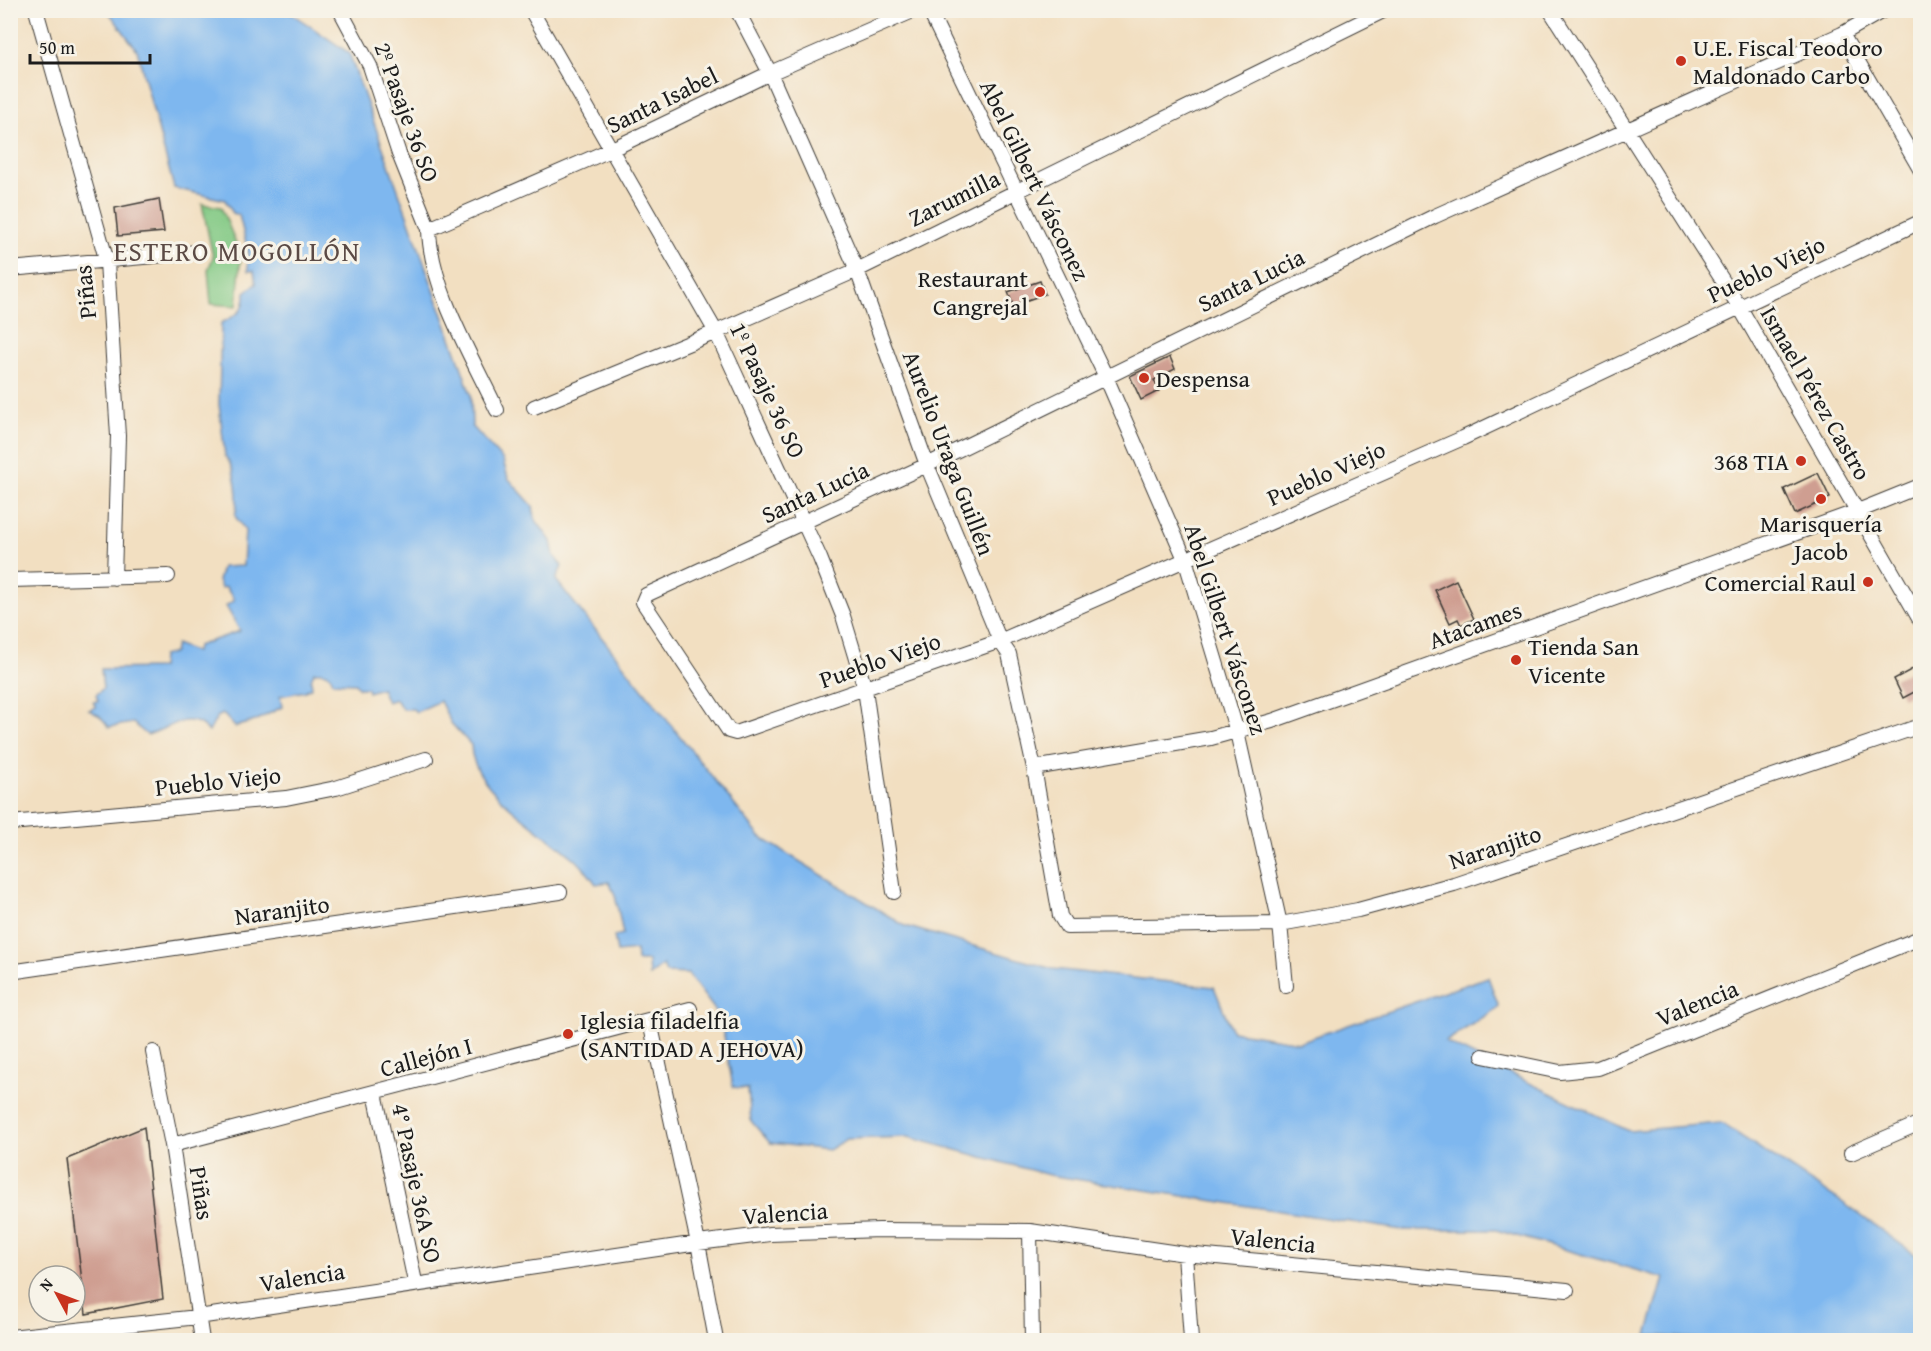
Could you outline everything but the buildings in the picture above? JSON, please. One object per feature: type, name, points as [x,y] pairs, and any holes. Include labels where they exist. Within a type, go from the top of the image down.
[{"type":"street","name":"Piñas","points":[[36,10],[107,262],[118,436],[114,578]]},
{"type":"street","name":"2º Pasaje 36 SO","points":[[340,10],[370,66],[399,154],[429,230],[430,255],[440,285],[497,410]]},
{"type":"street","name":"1º Pasaje 36 SO","points":[[531,10],[716,332],[805,521],[843,616],[865,689],[894,892]]},
{"type":"street","name":"Aurelio Uraga Guillén","points":[[737,10],[770,73],[857,270],[927,465],[1000,641],[1010,657],[1034,768],[1060,916],[1067,927]]},
{"type":"street","name":"Santa Isabel","points":[[429,230],[610,150],[770,73],[915,10]]},
{"type":"street","name":"Abel Gilbert Vásconez","points":[[929,10],[1106,377],[1185,559],[1237,732],[1280,924],[1286,987]]},
{"type":"street","name":"Zarumilla","points":[[534,407],[716,332],[857,270],[1385,10]]},
{"type":"street","name":"Ismael Pérez Castro","points":[[1550,10],[1739,306],[1920,620]]},
{"type":"street","name":"Santa Lucia","points":[[736,734],[729,731],[644,606],[643,599],[646,595],[927,465],[1435,216],[1842,34],[1884,10]]},
{"type":"street","points":[[1842,34],[1920,169]]},
{"type":"street","name":"Pueblo Viejo","points":[[736,734],[1000,641],[1463,438],[1920,222]]},
{"type":"street","points":[[10,269],[199,252]]},
{"type":"street","name":"Atacames","points":[[1034,768],[1237,732],[1858,511],[1920,486]]},
{"type":"street","points":[[10,580],[168,576]]},
{"type":"street","name":"Naranjito","points":[[1067,927],[1280,924],[1358,910],[1454,884],[1920,726]]},
{"type":"street","name":"Pueblo Viejo","points":[[10,823],[286,798],[336,788],[426,759]]},
{"type":"street","name":"Naranjito","points":[[10,972],[560,892]]},
{"type":"street","name":"Valencia","points":[[1483,1056],[1560,1072],[1598,1068],[1920,938]]},
{"type":"street","name":"Callejón I","points":[[172,1145],[650,1022],[690,1009]]},
{"type":"street","points":[[650,1022],[698,1243],[716,1341]]},
{"type":"street","name":"Piñas","points":[[153,1052],[172,1145],[202,1341]]},
{"type":"street","name":"4° Pasaje 36A SO","points":[[375,1093],[415,1282]]},
{"type":"street","points":[[1851,1153],[1920,1123]]},
{"type":"street","name":"Valencia","points":[[10,1337],[198,1317],[415,1282],[698,1243],[770,1234],[857,1231],[1030,1231],[1185,1254],[1567,1290]]},
{"type":"street","points":[[1030,1231],[1032,1341]]},
{"type":"street","points":[[1185,1254],[1191,1341]]},
{"type":"green space","points":[[202,204],[221,207],[241,255],[237,306],[211,304],[208,270],[213,257]]},
{"type":"water","points":[[108,11],[288,11],[349,53],[471,395],[472,426],[503,460],[508,478],[533,506],[535,519],[551,541],[554,556],[562,566],[556,580],[760,837],[905,926],[1053,969],[1214,987],[1232,1031],[1299,1042],[1488,977],[1499,1007],[1445,1042],[1629,1131],[1721,1123],[1842,1202],[1920,1258],[1920,1340],[1712,1340],[1647,1335],[1664,1278],[1496,1230],[1402,1230],[1049,1175],[908,1137],[847,1139],[829,1150],[770,1143],[751,1121],[748,1089],[733,1087],[721,1018],[688,974],[666,973],[663,965],[649,976],[648,961],[637,961],[636,950],[617,952],[614,936],[623,934],[615,895],[609,882],[596,884],[575,859],[511,809],[496,794],[474,762],[471,745],[451,723],[440,701],[416,712],[413,709],[402,709],[396,699],[387,702],[381,688],[368,692],[367,688],[359,688],[355,683],[333,682],[326,673],[314,672],[311,680],[312,687],[305,691],[280,696],[282,707],[255,721],[235,727],[223,714],[217,717],[209,732],[202,725],[187,721],[147,735],[133,723],[109,727],[100,716],[89,710],[96,707],[93,702],[98,701],[96,695],[103,688],[101,669],[161,668],[162,656],[174,653],[176,644],[196,652],[197,646],[240,631],[226,606],[234,600],[226,587],[221,588],[218,581],[222,567],[243,566],[245,530],[235,516],[236,485],[232,469],[225,456],[219,404],[221,323],[239,312],[244,304],[245,292],[256,284],[254,271],[248,271],[248,251],[239,215],[233,213],[225,200],[174,188],[137,50]]},
{"type":"place","name":"U.E. Fiscal Teodoro Maldonado Carbo","points":[[1681,61]]},
{"type":"place","name":"Restaurant Cangrejal","points":[[1040,292]]},
{"type":"place","name":"Despensa","points":[[1144,378]]},
{"type":"place","name":"368 TIA","points":[[1801,461]]},
{"type":"place","name":"Marisquería Jacob","points":[[1821,499]]},
{"type":"place","name":"Comercial Raul","points":[[1868,582]]},
{"type":"place","name":"Tienda San Vicente","points":[[1516,660]]},
{"type":"place","name":"Iglesia filadelfia (SANTIDAD A JEHOVA)","points":[[568,1034]]},
{"type":"district","name":"ESTERO MOGOLLÓN","points":[[237,251]]}]
